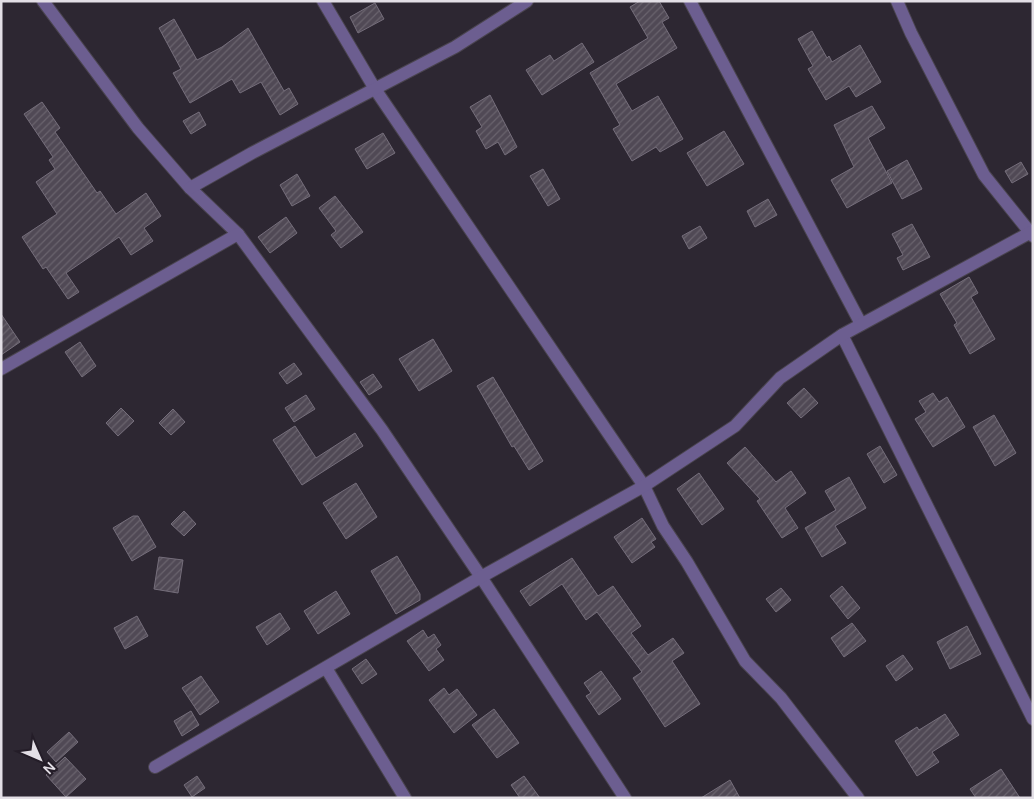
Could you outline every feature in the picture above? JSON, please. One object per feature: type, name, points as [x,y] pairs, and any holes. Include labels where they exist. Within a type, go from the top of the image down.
[{"type":"street","points":[[43,1],[138,128],[190,188],[238,234],[382,430],[482,577],[625,798]]},
{"type":"street","points":[[323,1],[376,89],[644,486],[663,526],[713,605],[745,661],[781,698],[858,798]]},
{"type":"street","points":[[190,188],[252,153],[455,47],[527,1]]},
{"type":"street","points":[[690,1],[861,324]]},
{"type":"street","points":[[155,768],[482,577],[644,486],[735,426],[780,378],[842,335],[1032,233],[984,174],[911,33],[897,1]]},
{"type":"street","points":[[1,369],[238,234]]},
{"type":"street","points":[[842,335],[1033,719]]},
{"type":"street","points":[[326,668],[405,798]]},
{"type":"building","points":[[640,1],[659,1],[669,18],[662,22],[677,48],[616,84],[632,111],[658,96],[683,139],[660,152],[656,147],[632,161],[613,129],[620,125],[590,73],[648,38],[630,7]]},
{"type":"building","points":[[375,3],[384,19],[358,33],[350,17]]},
{"type":"building","points":[[174,19],[197,60],[222,47],[248,28],[284,91],[289,88],[298,104],[280,115],[261,82],[240,93],[232,79],[190,103],[173,73],[181,69],[159,28]]},
{"type":"building","points":[[812,31],[827,58],[829,56],[832,62],[860,45],[881,82],[856,97],[849,86],[826,100],[808,69],[813,66],[798,39]]},
{"type":"building","points":[[582,43],[594,62],[542,95],[526,70],[550,55],[554,61]]},
{"type":"building","points":[[490,95],[517,147],[505,155],[498,142],[486,149],[476,131],[482,127],[470,107]]},
{"type":"building","points":[[42,102],[60,128],[55,132],[97,193],[100,191],[116,214],[146,193],[161,216],[144,228],[153,241],[131,255],[119,237],[66,273],[79,292],[68,299],[46,267],[43,269],[22,237],[57,214],[36,182],[55,169],[49,160],[53,157],[24,114]]},
{"type":"building","points":[[872,106],[885,128],[868,138],[892,183],[847,208],[831,180],[854,167],[834,125]]},
{"type":"building","points":[[199,112],[206,125],[191,134],[183,121]]},
{"type":"building","points":[[724,131],[744,164],[707,186],[687,153]]},
{"type":"building","points":[[383,133],[395,153],[367,169],[355,149]]},
{"type":"building","points":[[907,160],[922,189],[902,199],[887,171]]},
{"type":"building","points":[[1021,162],[1028,174],[1012,183],[1005,171]]},
{"type":"building","points":[[543,169],[560,199],[548,206],[530,176]]},
{"type":"building","points":[[297,174],[310,196],[292,206],[280,185]]},
{"type":"building","points":[[335,196],[363,232],[341,248],[331,235],[336,231],[319,208]]},
{"type":"building","points":[[768,199],[777,215],[755,227],[747,211]]},
{"type":"building","points":[[286,217],[297,233],[270,253],[258,237]]},
{"type":"building","points":[[912,224],[930,257],[903,270],[897,258],[903,255],[892,234]]},
{"type":"building","points":[[700,226],[707,238],[689,249],[682,236]]},
{"type":"building","points":[[969,277],[978,293],[971,297],[995,339],[970,354],[954,325],[957,323],[940,294]]},
{"type":"building","points":[[1,314],[20,342],[1,355]]},
{"type":"building","points":[[433,339],[452,371],[419,391],[399,359]]},
{"type":"building","points":[[80,342],[96,366],[82,377],[65,352]]},
{"type":"building","points":[[294,363],[302,374],[287,384],[279,373]]},
{"type":"building","points":[[373,374],[382,387],[369,395],[360,382]]},
{"type":"building","points":[[493,377],[543,461],[529,470],[514,446],[512,447],[477,386]]},
{"type":"building","points":[[804,388],[818,403],[801,418],[787,403]]},
{"type":"building","points":[[933,393],[939,402],[947,397],[965,427],[933,447],[915,419],[926,412],[919,401]]},
{"type":"building","points":[[306,395],[315,409],[294,422],[285,408]]},
{"type":"building","points":[[121,408],[134,421],[118,436],[106,423]]},
{"type":"building","points":[[173,409],[185,422],[171,435],[159,423]]},
{"type":"building","points":[[994,415],[1016,453],[995,466],[973,427]]},
{"type":"building","points":[[295,426],[316,458],[355,433],[363,446],[302,485],[273,440]]},
{"type":"building","points":[[880,446],[897,475],[884,483],[867,454]]},
{"type":"building","points":[[745,447],[776,482],[791,471],[806,493],[785,508],[798,528],[782,538],[757,501],[760,499],[727,463]]},
{"type":"building","points":[[699,473],[724,509],[702,525],[677,489]]},
{"type":"building","points":[[849,477],[866,508],[835,526],[846,543],[822,557],[805,528],[836,510],[825,491]]},
{"type":"building","points":[[356,483],[377,517],[346,539],[323,503]]},
{"type":"building","points":[[184,511],[196,524],[184,536],[171,524]]},
{"type":"building","points":[[133,516],[138,516],[156,547],[132,561],[113,528]]},
{"type":"building","points":[[642,518],[656,539],[651,542],[655,547],[632,563],[614,537]]},
{"type":"building","points":[[397,556],[420,594],[420,600],[396,614],[371,571]]},
{"type":"building","points":[[159,557],[183,560],[178,593],[154,589]]},
{"type":"building","points":[[572,558],[598,596],[613,586],[641,626],[631,633],[648,655],[673,638],[684,653],[672,661],[700,704],[665,727],[633,678],[642,672],[597,612],[586,620],[562,584],[530,606],[520,591]]},
{"type":"building","points":[[842,586],[860,608],[848,619],[830,596]]},
{"type":"building","points":[[781,588],[791,600],[776,612],[766,599]]},
{"type":"building","points":[[336,591],[350,614],[318,634],[304,611]]},
{"type":"building","points":[[280,613],[290,629],[267,645],[256,627]]},
{"type":"building","points":[[137,616],[148,636],[125,649],[114,628]]},
{"type":"building","points":[[852,623],[866,641],[844,657],[831,638]]},
{"type":"building","points":[[967,626],[981,654],[950,669],[937,642]]},
{"type":"building","points":[[423,630],[428,638],[434,634],[441,645],[436,649],[444,660],[429,671],[407,641]]},
{"type":"building","points":[[903,655],[913,669],[896,681],[886,666]]},
{"type":"building","points":[[366,659],[377,674],[362,684],[352,669]]},
{"type":"building","points":[[601,671],[621,699],[599,715],[586,696],[591,693],[584,683]]},
{"type":"building","points":[[201,676],[219,702],[200,715],[182,688]]},
{"type":"building","points":[[444,688],[449,695],[457,689],[477,715],[454,733],[429,700]]},
{"type":"building","points":[[494,709],[519,743],[497,758],[472,725]]},
{"type":"building","points":[[191,711],[199,725],[182,736],[174,721]]},
{"type":"building","points":[[945,714],[959,735],[932,752],[939,762],[917,776],[895,741],[917,727],[919,730]]},
{"type":"building","points":[[69,732],[78,742],[56,762],[47,752]]},
{"type":"building","points":[[65,757],[86,779],[66,797],[46,775]]},
{"type":"building","points":[[1001,769],[1020,798],[976,798],[970,789]]},
{"type":"building","points":[[197,776],[205,788],[192,797],[184,785]]},
{"type":"building","points":[[524,776],[540,798],[520,798],[511,785]]},
{"type":"building","points":[[730,780],[740,798],[701,798],[722,785]]}]
